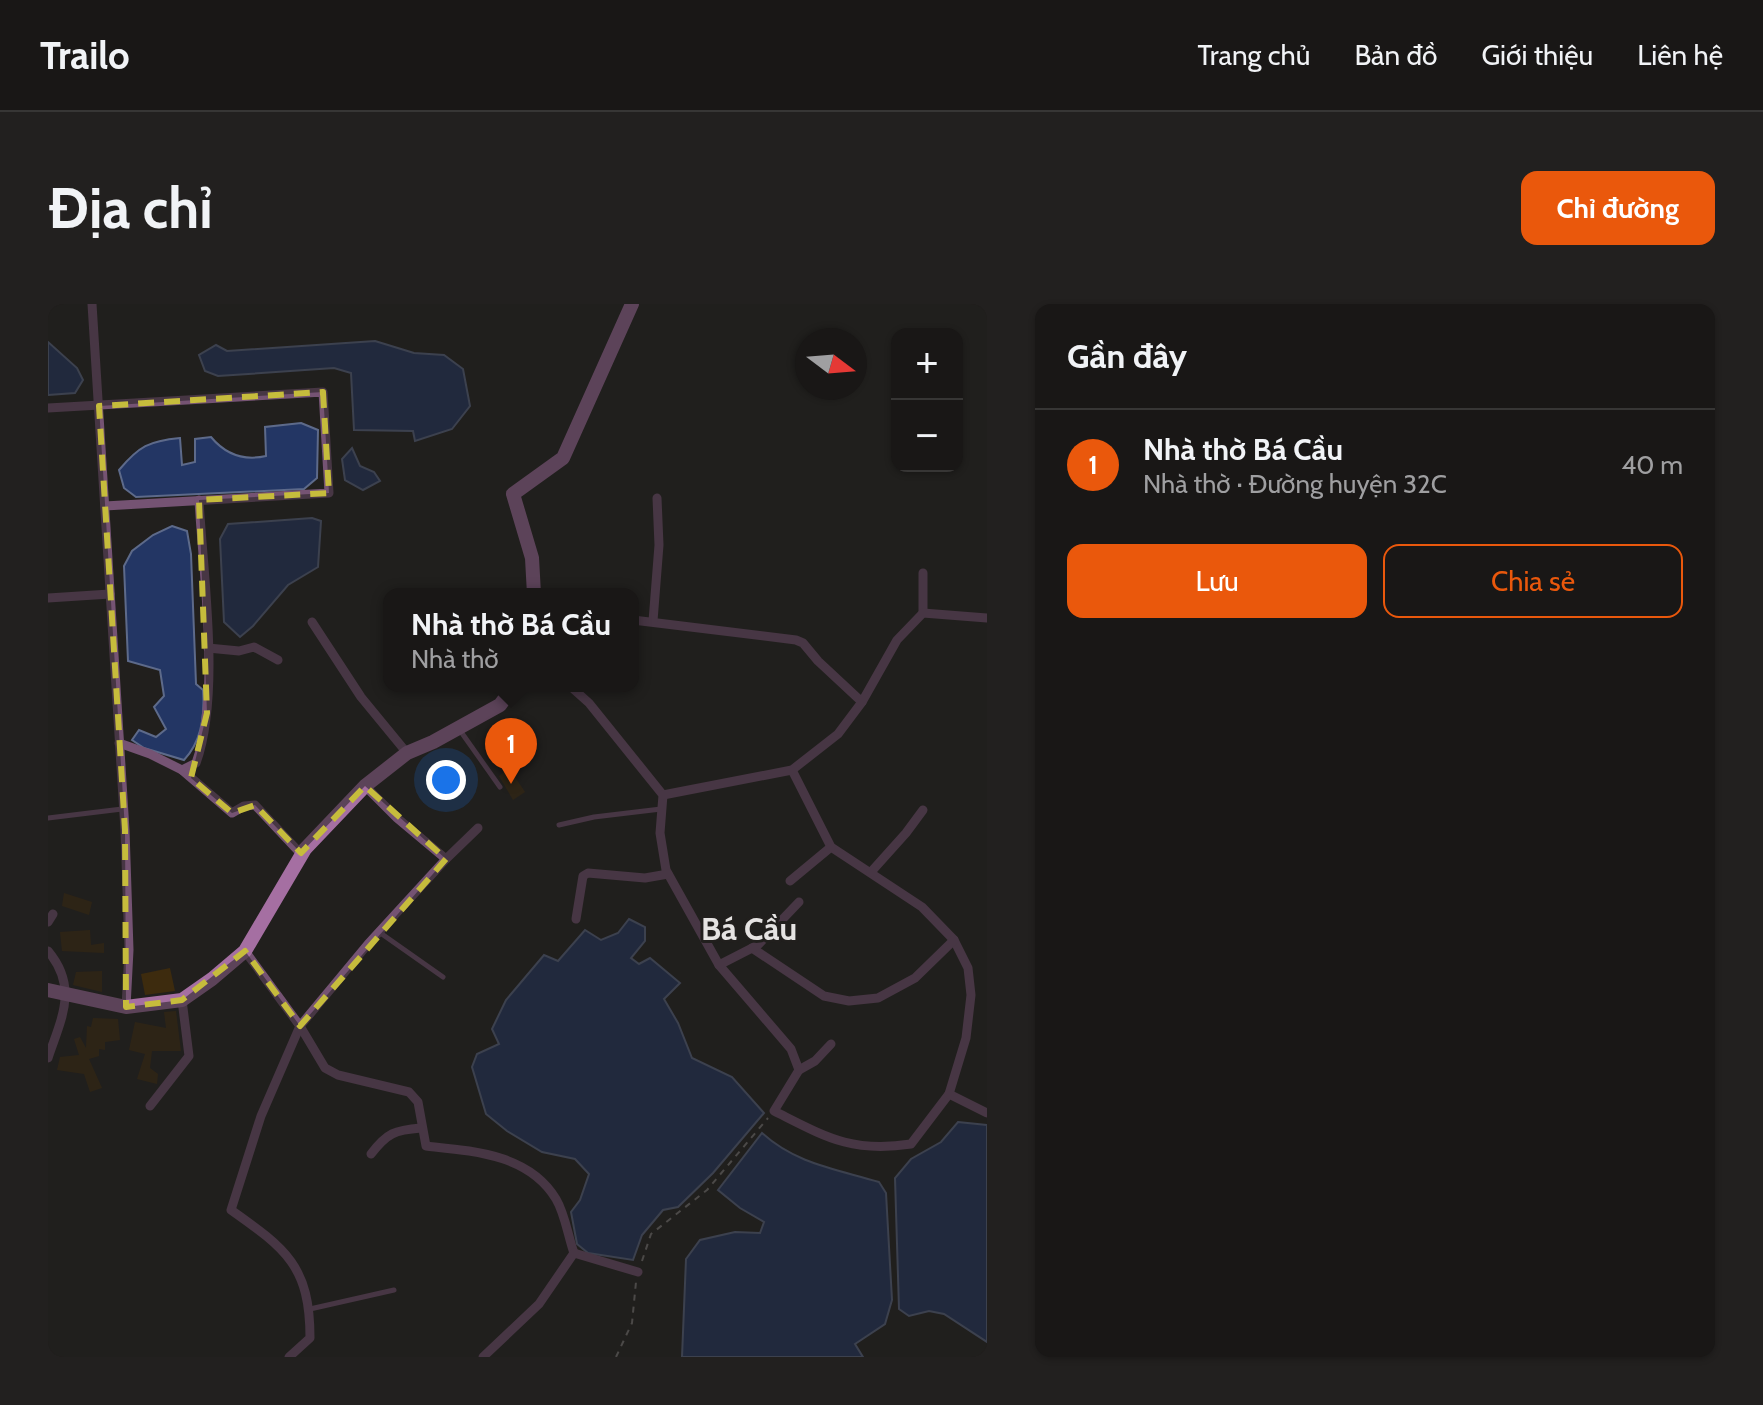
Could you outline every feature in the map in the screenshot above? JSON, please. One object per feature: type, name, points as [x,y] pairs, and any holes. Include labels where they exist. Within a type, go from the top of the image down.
[{"type":"street","points":[[92,304],[123,809],[129,950],[126,1007]]},
{"type":"street","points":[[534,588],[532,558],[513,494],[563,458],[632,304]]},
{"type":"street","points":[[48,408],[323,392],[329,493],[105,506]]},
{"type":"street","points":[[653,621],[659,545],[657,498]]},
{"type":"street","points":[[182,770],[196,763],[205,737],[208,648],[199,500]]},
{"type":"street","points":[[663,795],[792,770],[838,734],[862,702],[897,640],[923,613],[923,573]]},
{"type":"street","points":[[48,598],[110,594]]},
{"type":"street","points":[[923,613],[987,618]]},
{"type":"street","points":[[639,620],[796,640],[803,643],[862,702]]},
{"type":"street","points":[[312,622],[361,697],[407,753]]},
{"type":"street","points":[[208,648],[239,651],[254,647],[278,660]]},
{"type":"street","points":[[48,990],[126,1007],[182,1000],[245,951],[302,855],[365,786],[407,753],[500,705],[510,692]]},
{"type":"street","points":[[577,692],[663,795],[660,833],[668,874],[719,965],[791,1049],[799,1070]]},
{"type":"street","points":[[119,743],[182,770],[232,813],[244,806],[255,805],[302,855]]},
{"type":"street","points":[[792,770],[831,847],[922,907],[954,940],[968,968],[971,995],[966,1038],[949,1094],[911,1144],[886,1148],[858,1147],[831,1140],[774,1111],[799,1070],[815,1061],[831,1044]]},
{"type":"street","points":[[365,786],[446,859]]},
{"type":"street","points":[[871,872],[923,810]]},
{"type":"street","points":[[289,1357],[310,1338],[310,1309],[293,1261],[274,1241],[231,1210],[261,1116],[300,1026],[379,932],[478,828]]},
{"type":"street","points":[[790,881],[831,847]]},
{"type":"street","points":[[576,919],[583,876],[588,873],[645,878],[668,874]]},
{"type":"street","points":[[719,965],[752,948],[799,902]]},
{"type":"street","points":[[752,948],[824,996],[849,1001],[878,998],[915,978],[954,940]]},
{"type":"street","points":[[48,951],[60,965],[66,995],[48,1058]]},
{"type":"street","points":[[245,951],[300,1026],[325,1068],[338,1075],[409,1092],[418,1102],[426,1146],[482,1152],[517,1164],[537,1176],[556,1200],[574,1253]]},
{"type":"street","points":[[150,1106],[189,1056],[182,1000]]},
{"type":"street","points":[[949,1094],[987,1113]]},
{"type":"street","points":[[371,1154],[383,1138],[399,1129],[421,1128]]},
{"type":"street","points":[[574,1253],[638,1272]]},
{"type":"street","points":[[483,1357],[539,1304],[574,1253]]},
{"type":"lane","points":[[458,728],[500,787]]},
{"type":"lane","points":[[559,825],[662,808]]},
{"type":"lane","points":[[48,818],[123,809]]},
{"type":"lane","points":[[379,932],[443,977]]},
{"type":"lane","points":[[310,1309],[394,1290]]},
{"type":"path","points":[[616,1357],[632,1323],[638,1272],[651,1234],[707,1190],[774,1111]]},
{"type":"highlighted area","points":[[323,392],[329,493],[199,500],[207,713],[191,778],[232,813],[255,805],[301,853],[365,786],[446,859],[300,1026],[245,951],[182,1000],[126,1007],[125,830],[99,406]]},
{"type":"water","points":[[375,341],[414,353],[444,355],[463,369],[470,406],[452,429],[415,441],[413,431],[354,430],[351,373],[334,368],[218,376],[205,371],[199,355],[216,345],[227,351]]},
{"type":"water","points":[[48,342],[77,368],[83,380],[75,393],[48,395]]},
{"type":"water","points":[[301,423],[318,430],[317,478],[304,489],[136,497],[124,488],[119,470],[139,450],[152,443],[180,438],[182,465],[195,462],[195,439],[211,437],[229,452],[243,457],[266,456],[265,427]]},
{"type":"water","points":[[352,448],[360,466],[374,472],[380,481],[363,490],[345,480],[342,459]]},
{"type":"water","points":[[312,518],[321,521],[318,567],[288,585],[240,637],[224,622],[220,539],[228,524]]},
{"type":"water","points":[[172,526],[187,531],[191,554],[196,684],[203,690],[203,718],[195,745],[184,760],[144,748],[132,740],[139,730],[156,737],[166,729],[154,707],[164,696],[160,670],[128,661],[124,566],[132,551],[153,535]]},
{"type":"water","points":[[629,919],[645,927],[645,941],[631,958],[639,964],[650,958],[680,983],[664,999],[692,1058],[732,1077],[764,1113],[713,1173],[678,1207],[663,1210],[642,1235],[633,1260],[588,1253],[577,1244],[571,1212],[580,1200],[589,1174],[575,1159],[542,1152],[486,1114],[472,1067],[477,1054],[499,1044],[492,1029],[506,1000],[544,955],[558,961],[585,930],[601,940],[618,933]]},
{"type":"water","points":[[958,1122],[987,1125],[987,1342],[944,1314],[929,1311],[909,1316],[899,1309],[895,1178],[911,1159],[941,1142]]},
{"type":"water","points":[[762,1133],[803,1159],[879,1182],[886,1193],[892,1300],[885,1324],[855,1344],[863,1357],[682,1357],[686,1259],[700,1240],[735,1232],[760,1233],[764,1222],[718,1190]]},
{"type":"building","points":[[509,768],[525,792],[513,800],[499,776]]},
{"type":"building","points":[[64,893],[92,902],[89,915],[62,906]]},
{"type":"building","points":[[90,930],[91,945],[104,943],[104,953],[62,951],[60,932]]},
{"type":"building","points":[[170,968],[175,991],[145,995],[141,974]]},
{"type":"building","points":[[102,971],[102,992],[73,985],[76,972]]},
{"type":"building","points":[[176,1011],[181,1051],[152,1051],[150,1068],[158,1074],[157,1084],[137,1079],[145,1054],[129,1050],[135,1022],[166,1028],[164,1012]]},
{"type":"building","points":[[93,1018],[118,1019],[120,1040],[105,1042],[105,1050],[99,1049],[99,1056],[89,1059],[102,1088],[90,1092],[84,1074],[57,1070],[60,1057],[79,1055],[74,1039],[80,1037],[86,1048],[87,1026],[91,1027]]},
{"type":"place","name":"Nhà thờ Bá Cầu","points":[[511,784]]},
{"type":"district","name":"Bá Cầu","points":[[749,929]]}]
